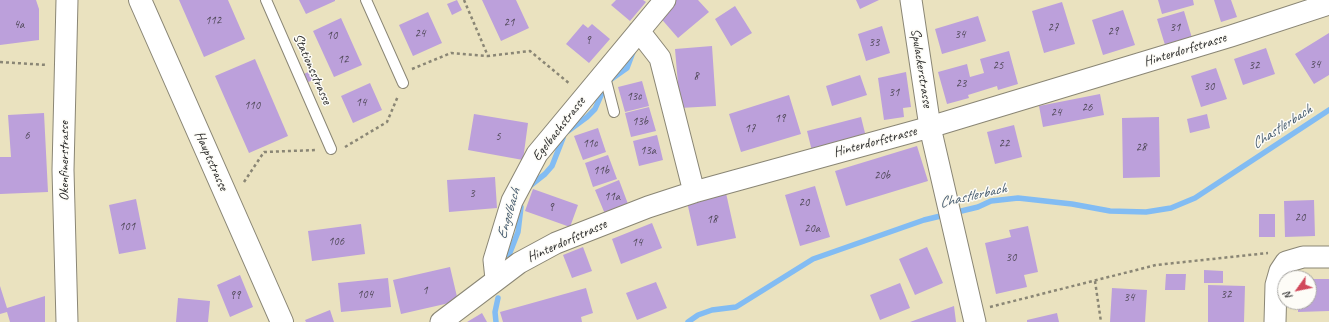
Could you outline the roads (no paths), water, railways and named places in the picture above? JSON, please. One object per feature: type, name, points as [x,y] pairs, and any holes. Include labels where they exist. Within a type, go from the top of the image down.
[{"type":"street","name":"Okenfinerstrasse","points":[[67,0],[63,170],[67,322]]},
{"type":"street","name":"Hauptstrasse","points":[[140,0],[282,322]]},
{"type":"street","name":"Egelbachstrasse","points":[[496,279],[494,260],[512,201],[537,154],[584,96],[606,81],[639,31],[665,0]]},
{"type":"street","name":"Spulackerstrasse","points":[[911,0],[930,127],[952,227],[974,316]]},
{"type":"street","name":"Hinterdorfstrasse","points":[[441,322],[519,262],[556,243],[648,207],[694,192],[930,127],[1231,36],[1329,4]]},
{"type":"street","points":[[639,31],[660,58],[694,192]]},
{"type":"street","points":[[1275,322],[1276,285],[1280,271],[1286,262],[1304,257],[1329,257]]},
{"type":"lane","name":"Stationsstrasse","points":[[266,0],[332,150]]},
{"type":"lane","points":[[366,0],[403,83]]},
{"type":"lane","points":[[606,81],[614,112]]},
{"type":"waterway","name":"Engelbach","points":[[568,131],[595,109],[610,80],[627,68],[633,52]]},
{"type":"waterway","name":"Chastlerbach","points":[[688,322],[698,315],[712,310],[736,307],[813,259],[924,220],[978,207],[991,201],[1018,198],[1072,204],[1110,211],[1146,212],[1171,208],[1195,198],[1329,110]]},
{"type":"waterway","name":"Engelbach","points":[[531,185],[545,174],[552,166],[563,138]]},
{"type":"waterway","name":"Engelbach","points":[[509,255],[518,232],[521,207]]},
{"type":"waterway","name":"Engelbach","points":[[496,322],[495,312],[498,298]]}]
